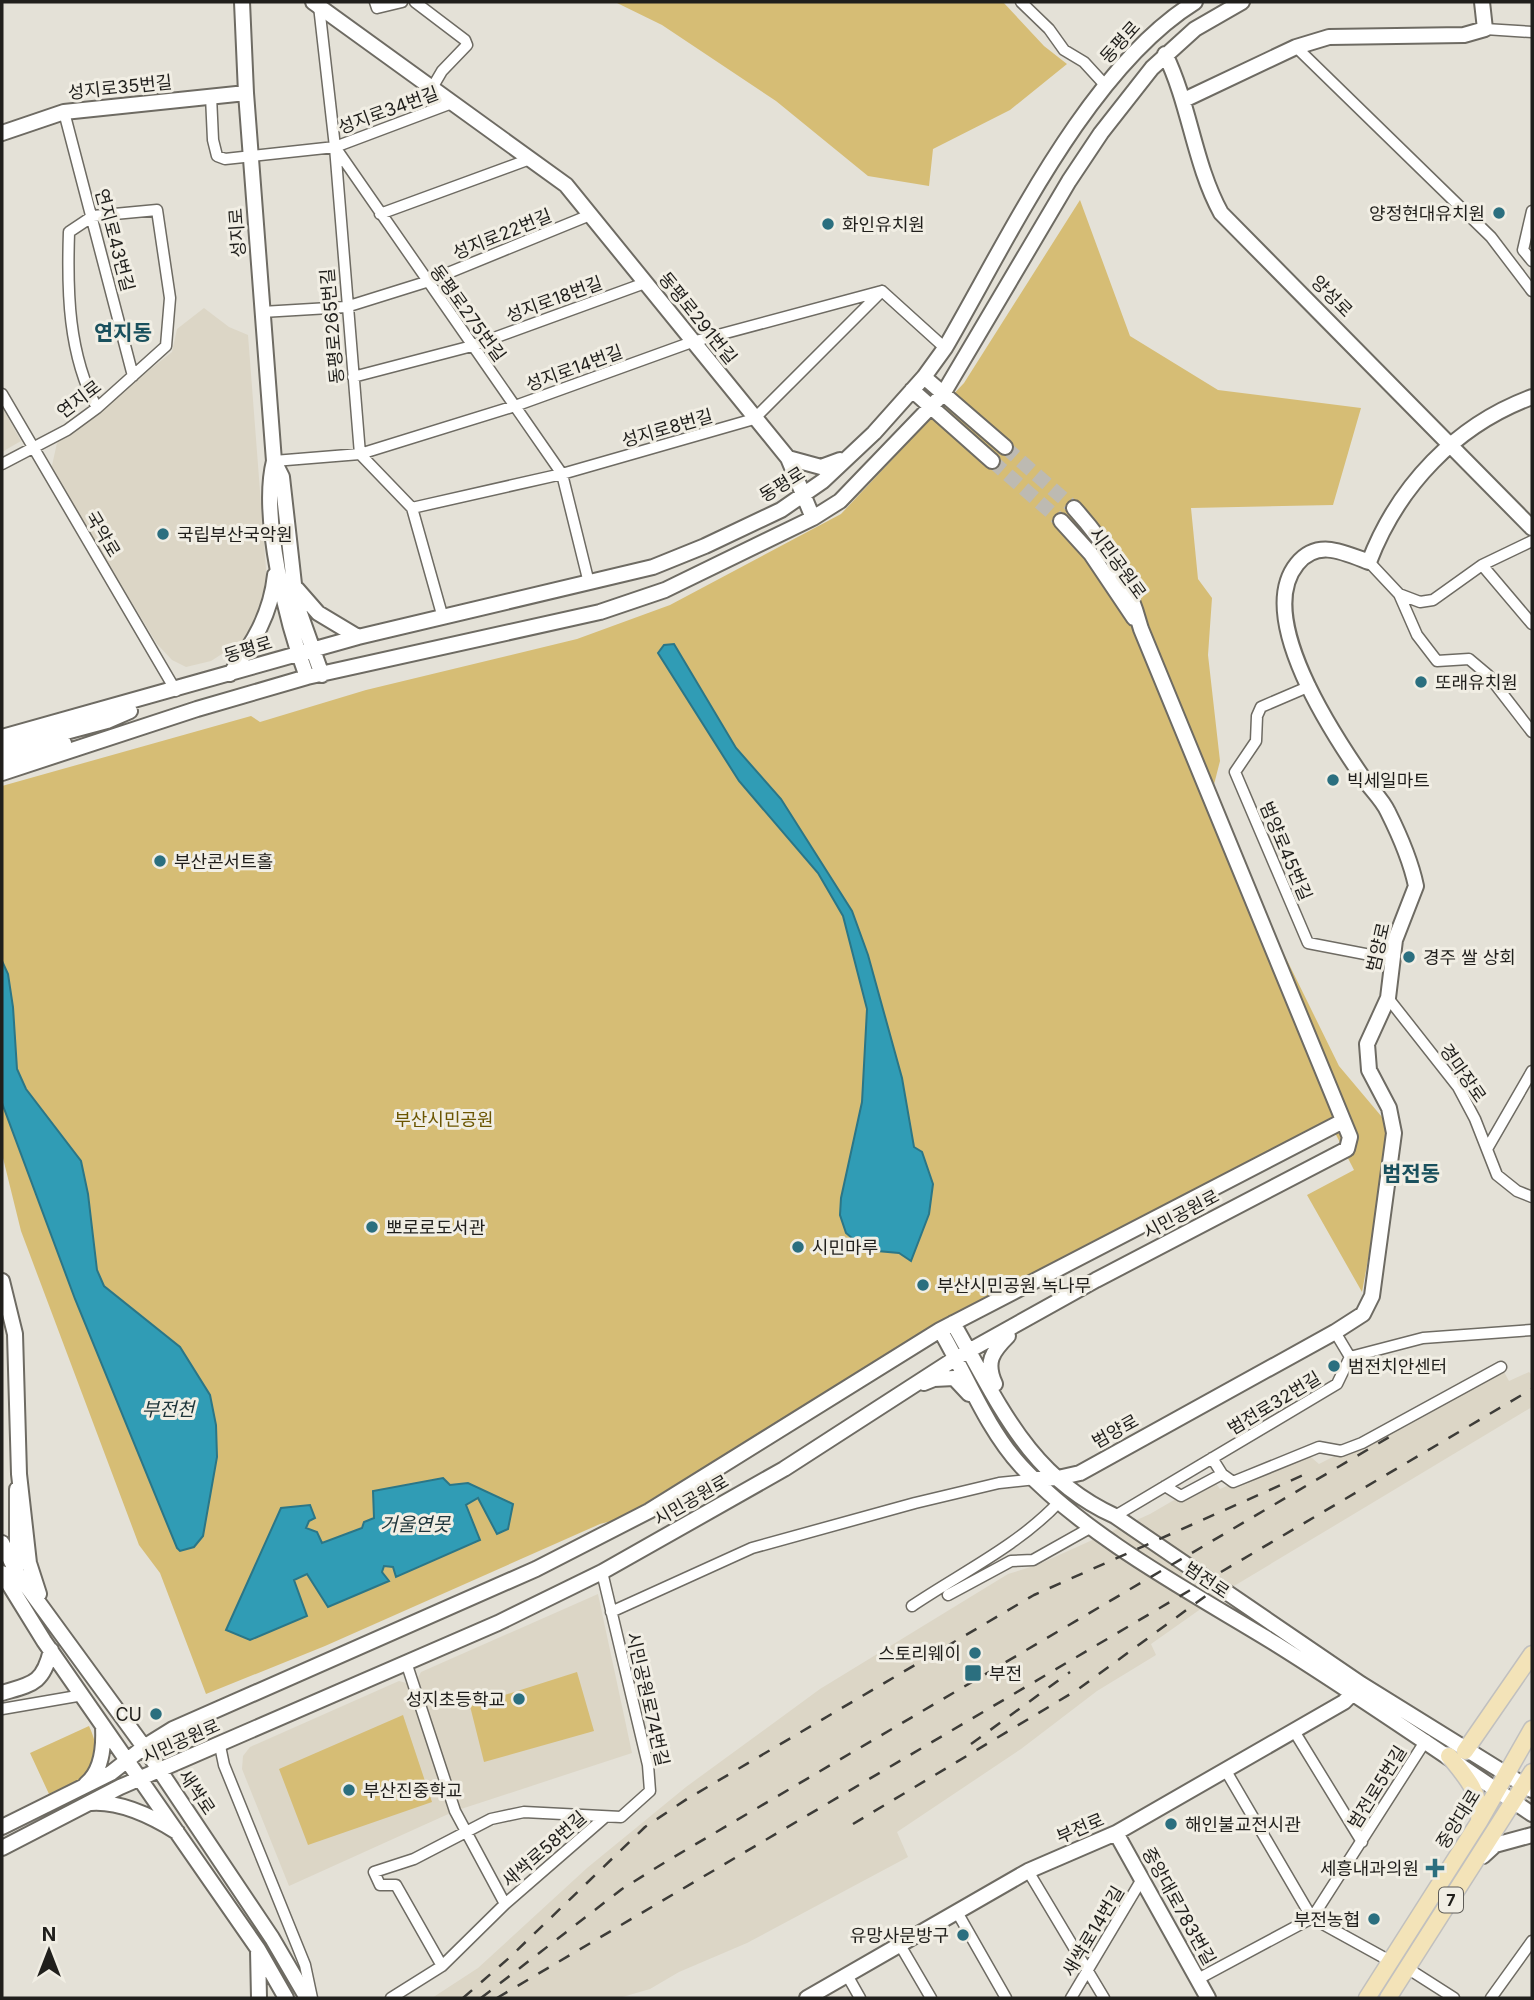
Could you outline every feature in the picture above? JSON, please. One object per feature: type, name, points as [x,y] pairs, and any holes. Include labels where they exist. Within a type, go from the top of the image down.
[{"type":"main road","name":"성지로","points":[[230,674],[255,638],[268,609],[276,563],[270,477],[274,461],[246,93],[242,2]]},
{"type":"main road","name":"동평로","points":[[176,691],[358,637],[653,567],[781,510],[803,497],[848,458],[924,377],[945,348],[1054,158],[1106,86],[1153,32],[1195,2]]},
{"type":"main road","points":[[2,761],[314,676],[630,602],[714,567],[813,518],[840,501],[943,394],[1069,181],[1101,133],[1165,54],[1195,29],[1242,2]]},
{"type":"main road","points":[[1184,100],[1296,47],[1329,37],[1464,35],[1485,29],[1482,2]]},
{"type":"main road","name":"동평로291번길","points":[[316,4],[566,185],[788,458],[813,518]]},
{"type":"main road","name":"양성로","points":[[1165,54],[1184,100],[1211,195],[1221,213],[1532,528]]},
{"type":"main road","name":"성지로35번길","points":[[2,133],[64,112],[246,93]]},
{"type":"main road","points":[[924,377],[1005,447]]},
{"type":"main road","points":[[912,390],[992,461]]},
{"type":"main road","points":[[1369,562],[1407,489],[1426,466],[1478,423],[1507,406],[1532,397]]},
{"type":"main road","points":[[788,458],[821,467],[848,458]]},
{"type":"main road","name":"성지로","points":[[274,461],[282,477],[294,585],[306,652]]},
{"type":"main road","name":"시민공원로","points":[[2,1848],[87,1804],[498,1623],[602,1572],[784,1469],[962,1354],[1348,1149],[1350,1137],[1141,629],[1130,589],[1104,542],[1074,508]]},
{"type":"main road","name":"시민공원로","points":[[1061,521],[1091,555],[1141,629]]},
{"type":"main road","name":"범양로","points":[[1035,1479],[1080,1473],[1335,1332],[1363,1314],[1372,1296],[1394,1133],[1389,1108],[1369,1070],[1367,1044],[1388,998],[1395,940],[1416,886],[1387,810],[1352,760],[1310,686],[1286,629],[1283,606],[1285,586],[1294,568],[1307,552],[1322,549],[1369,562]]},
{"type":"main road","name":"성지로","points":[[276,563],[314,676]]},
{"type":"main road","points":[[294,585],[305,602],[318,613],[358,637]]},
{"type":"main road","points":[[2,737],[176,691]]},
{"type":"main road","points":[[2,749],[107,721],[176,691]]},
{"type":"main road","points":[[2,773],[197,709]]},
{"type":"main road","name":"시민공원로","points":[[2,1827],[111,1773],[144,1747],[173,1729],[536,1569],[649,1511],[946,1327],[1343,1121]]},
{"type":"main road","points":[[2,1281],[15,1334],[19,1474],[29,1563],[35,1585],[58,1630]]},
{"type":"main road","points":[[998,1403],[990,1358],[1014,1325]]},
{"type":"main road","name":"범전로","points":[[946,1327],[998,1403],[1018,1439],[1058,1478],[1095,1507],[1115,1516],[1532,1814]]},
{"type":"main road","name":"범전로","points":[[962,1354],[982,1404],[1005,1446],[1035,1479],[1090,1528],[1239,1624],[1358,1688],[1507,1775],[1529,1783]]},
{"type":"main road","points":[[909,1387],[934,1379],[954,1378],[982,1404]]},
{"type":"main road","points":[[6,1587],[17,1573],[15,1506],[19,1474]]},
{"type":"main road","points":[[2,1515],[11,1512],[15,1506]]},
{"type":"main road","name":"새싹로","points":[[2,1543],[17,1573],[144,1747],[309,1998]]},
{"type":"main road","points":[[2,1573],[6,1587],[103,1727],[143,1779],[258,1949],[286,1998]]},
{"type":"main road","points":[[2,1693],[36,1682],[47,1668],[51,1650]]},
{"type":"main road","points":[[1465,1751],[1532,1654]]},
{"type":"main road","name":"부전로","points":[[807,1998],[1028,1871],[1116,1833],[1344,1702],[1358,1688]]},
{"type":"main road","points":[[77,1792],[94,1777],[104,1741],[103,1727]]},
{"type":"main road","name":"중앙대로","points":[[1367,1998],[1479,1822],[1532,1729]]},
{"type":"main road","points":[[1449,1756],[1473,1784],[1478,1797],[1479,1822]]},
{"type":"main road","name":"7","points":[[1388,1998],[1513,1802],[1529,1783]]},
{"type":"main road","points":[[87,1804],[104,1802],[135,1812],[181,1835]]},
{"type":"main road","name":"중앙대로783번길","points":[[1116,1833],[1208,1998]]},
{"type":"main road","points":[[1476,1861],[1495,1845],[1532,1835]]},
{"type":"main road","points":[[258,1949],[259,1998]]},
{"type":"street","points":[[375,2],[377,8],[402,2]]},
{"type":"street","points":[[415,2],[465,40],[467,45],[442,71],[432,88]]},
{"type":"street","points":[[1021,2],[1049,29],[1064,50],[1084,62],[1106,86]]},
{"type":"street","name":"동평로265번길","points":[[316,4],[334,147],[360,454]]},
{"type":"street","points":[[1485,29],[1532,32]]},
{"type":"street","points":[[1296,47],[1475,221],[1532,291]]},
{"type":"street","name":"성지로34번길","points":[[211,96],[213,140],[217,156],[225,159],[334,147],[453,103]]},
{"type":"street","name":"연지로43번길","points":[[64,112],[133,376]]},
{"type":"street","name":"동평로275번길","points":[[334,147],[562,474],[589,583]]},
{"type":"street","points":[[380,214],[530,159]]},
{"type":"street","name":"연지로","points":[[2,464],[67,430],[97,408],[166,346],[170,298],[158,210],[93,216]]},
{"type":"street","points":[[1510,262],[1523,250],[1532,211]]},
{"type":"street","name":"성지로22번길","points":[[262,312],[346,307],[426,282],[590,215]]},
{"type":"street","points":[[93,216],[69,232],[67,301],[86,387],[97,408]]},
{"type":"street","points":[[1523,250],[1532,261]]},
{"type":"street","name":"성지로18번길","points":[[353,377],[472,346],[645,284]]},
{"type":"street","points":[[881,291],[945,348]]},
{"type":"street","name":"성지로14번길","points":[[274,461],[360,454],[515,406],[692,342],[881,291]]},
{"type":"street","name":"성지로8번길","points":[[412,508],[562,474],[754,419],[881,291]]},
{"type":"street","name":"국악로","points":[[2,394],[176,691]]},
{"type":"street","points":[[360,454],[412,508],[443,618]]},
{"type":"street","points":[[1399,594],[1420,602],[1433,600],[1482,565],[1532,541]]},
{"type":"street","points":[[1369,562],[1399,594],[1417,635],[1437,662],[1469,659],[1488,675],[1532,732]]},
{"type":"street","points":[[1482,565],[1532,624]]},
{"type":"street","name":"범양로45번길","points":[[1310,686],[1261,707],[1256,716],[1256,741],[1235,772],[1307,943],[1391,959]]},
{"type":"street","name":"경마장로","points":[[1388,998],[1458,1087],[1497,1175],[1517,1191],[1532,1197]]},
{"type":"street","points":[[1487,1149],[1532,1071]]},
{"type":"street","points":[[1335,1332],[1350,1357],[1423,1338],[1532,1331]]},
{"type":"street","name":"범전로32번길","points":[[1115,1516],[1337,1384],[1350,1357]]},
{"type":"street","points":[[1212,1458],[1222,1474],[1233,1482],[1319,1447],[1342,1451],[1442,1402],[1501,1367]]},
{"type":"street","points":[[1165,1486],[1181,1496],[1222,1474]]},
{"type":"street","points":[[611,1612],[751,1548],[915,1503],[999,1483],[1035,1479]]},
{"type":"street","points":[[912,1606],[965,1573],[1047,1514],[1059,1502]]},
{"type":"street","points":[[948,1595],[1011,1561],[1033,1560],[1090,1528]]},
{"type":"street","name":"시민공원로74번길","points":[[442,1966],[396,1885],[380,1885],[374,1872],[414,1859],[491,1819],[524,1812],[621,1818],[650,1791],[648,1765],[602,1572]]},
{"type":"street","name":"새싹로58번길","points":[[407,1662],[465,1833],[505,1904]]},
{"type":"street","points":[[2,1709],[83,1695]]},
{"type":"street","points":[[1294,1731],[1362,1842]]},
{"type":"street","name":"범전로5번길","points":[[1198,1979],[1312,1918],[1426,1740]]},
{"type":"street","name":"새싹로","points":[[220,1746],[224,1765],[305,1965],[309,1998]]},
{"type":"street","points":[[1226,1771],[1312,1918],[1390,1961]]},
{"type":"street","name":"새싹로58번길","points":[[391,1998],[442,1966],[505,1904],[604,1818]]},
{"type":"street","points":[[1028,1871],[1104,1998]]},
{"type":"street","name":"새싹로14번길","points":[[1071,1998],[1142,1879]]},
{"type":"street","points":[[957,1912],[1006,1998]]},
{"type":"street","points":[[1491,1998],[1532,1941]]},
{"type":"street","points":[[900,1945],[929,1995],[916,1998]]},
{"type":"street","points":[[1407,1968],[1454,1998]]},
{"type":"street","points":[[846,1975],[860,1998]]},
{"type":"shaded area","points":[[204,308],[229,327],[248,335],[268,595],[255,625],[242,641],[211,661],[186,667],[172,660],[157,644],[51,470],[57,443],[172,352],[177,329]]},
{"type":"shaded area","points":[[2,407],[21,441],[2,452]]},
{"type":"shaded area","points":[[1503,1370],[1509,1381],[1529,1372],[1532,1375],[1532,1407],[1229,1589],[1151,1644],[1156,1655],[1097,1691],[1021,1749],[897,1832],[908,1857],[747,1943],[679,1972],[650,1989],[619,1998],[432,1998],[478,1968],[587,1868],[686,1787],[820,1689],[1008,1574],[1037,1565],[1150,1514],[1212,1478],[1220,1489],[1305,1452],[1319,1464]]},
{"type":"shaded area","points":[[598,1594],[632,1753],[455,1811],[289,1886],[242,1769],[243,1756],[250,1747],[399,1681],[414,1685],[421,1672]]},
{"type":"green space","points":[[615,2],[1003,2],[1044,46],[1067,64],[1010,110],[933,149],[929,186],[868,176],[776,101],[662,25]]},
{"type":"green space","name":"부산시민공원","points":[[1080,200],[1130,336],[1218,390],[1361,408],[1333,505],[1191,508],[1198,579],[1212,598],[1208,655],[1220,761],[1209,804],[1237,885],[1257,899],[1339,1066],[1387,1123],[1384,1174],[1362,1292],[1307,1195],[1354,1170],[1329,1121],[972,1304],[619,1519],[600,1524],[325,1646],[206,1694],[160,1573],[139,1545],[21,1231],[2,1154],[2,786],[251,716],[260,722],[366,690],[577,639],[670,605],[841,514],[964,383]]},
{"type":"green space","points":[[577,1672],[594,1731],[484,1762],[470,1706]]},
{"type":"green space","points":[[403,1715],[432,1802],[308,1845],[279,1769]]},
{"type":"green space","points":[[89,1726],[96,1751],[93,1769],[89,1775],[49,1794],[30,1753]]},
{"type":"water","points":[[674,644],[736,748],[781,799],[852,911],[868,955],[902,1078],[914,1147],[922,1152],[933,1184],[929,1214],[911,1261],[899,1253],[866,1250],[846,1233],[840,1215],[841,1198],[862,1102],[867,1009],[843,916],[818,873],[739,781],[658,653],[664,645]]},
{"type":"water","name":"부전천","points":[[2,961],[8,974],[13,1007],[17,1069],[26,1089],[81,1161],[88,1194],[97,1270],[104,1286],[180,1347],[210,1395],[216,1425],[217,1457],[203,1536],[194,1547],[180,1551],[177,1548],[75,1299],[2,1103]]},
{"type":"water","name":"거울연못","points":[[443,1478],[450,1485],[468,1483],[513,1504],[508,1529],[497,1534],[478,1498],[466,1505],[480,1540],[396,1577],[393,1567],[384,1566],[382,1572],[389,1581],[328,1607],[307,1574],[294,1580],[307,1616],[250,1640],[226,1630],[281,1508],[310,1505],[315,1518],[309,1521],[306,1528],[317,1532],[322,1543],[362,1528],[364,1522],[374,1518],[373,1491]]},
{"type":"tunnel","points":[[1005,447],[1074,508]]},
{"type":"tunnel","points":[[992,461],[1061,521]]},
{"type":"railway","points":[[497,1998],[1532,1389]]},
{"type":"railway","points":[[481,1998],[622,1889],[667,1861],[1391,1436]]},
{"type":"railway","points":[[463,1998],[509,1958],[645,1827],[687,1799],[1034,1595],[1310,1472]]},
{"type":"railway","points":[[853,1824],[1077,1690],[1233,1576]]},
{"type":"railway","points":[[971,1744],[1070,1672]]},
{"type":"place","name":"양정현대유치원","points":[[1499,213]]},
{"type":"place","name":"화인유치원","points":[[828,224]]},
{"type":"place","name":"국립부산국악원","points":[[163,534]]},
{"type":"place","name":"또래유치원","points":[[1421,682]]},
{"type":"place","name":"빅세일마트","points":[[1333,780]]},
{"type":"place","name":"부산콘서트홀","points":[[160,861]]},
{"type":"place","name":"경주 쌀 상회","points":[[1409,957]]},
{"type":"place","name":"뽀로로도서관","points":[[372,1227]]},
{"type":"place","name":"시민마루","points":[[798,1247]]},
{"type":"place","name":"부산시민공원 녹나무","points":[[923,1285]]},
{"type":"place","name":"범전치안센터","points":[[1334,1366]]},
{"type":"place","name":"스토리웨이","points":[[975,1653]]},
{"type":"place","name":"부전","points":[[973,1673]]},
{"type":"place","name":"성지초등학교","points":[[519,1699]]},
{"type":"place","name":"CU","points":[[156,1714]]},
{"type":"place","name":"부산진중학교","points":[[349,1790]]},
{"type":"place","name":"해인불교전시관","points":[[1171,1824]]},
{"type":"place","name":"세흥내과의원","points":[[1435,1868]]},
{"type":"place","name":"부전농협","points":[[1374,1919]]},
{"type":"place","name":"유망사문방구","points":[[963,1935]]},
{"type":"district","name":"연지동","points":[[123,332]]},
{"type":"district","name":"범전동","points":[[1411,1173]]}]
